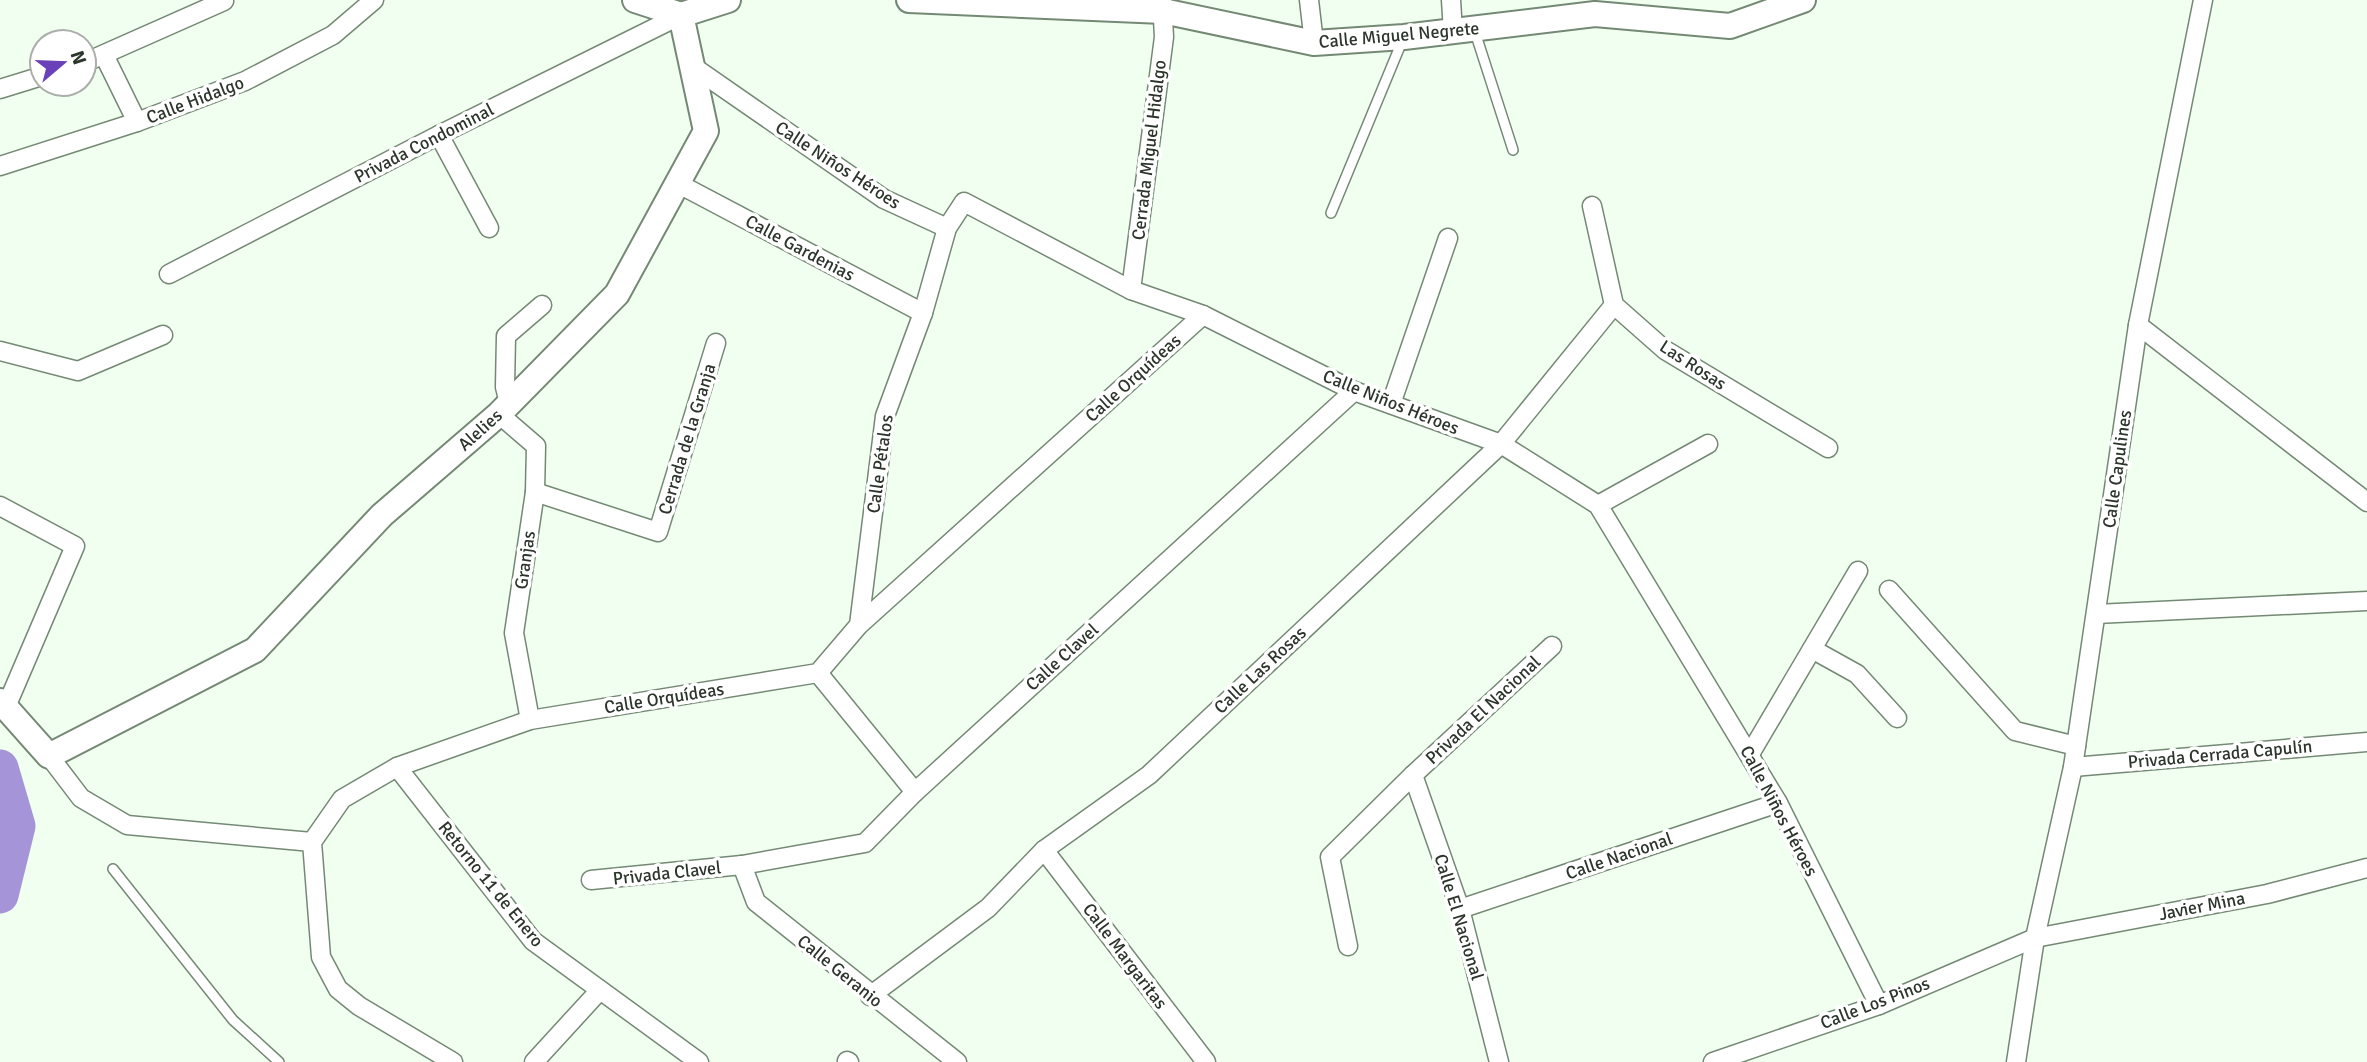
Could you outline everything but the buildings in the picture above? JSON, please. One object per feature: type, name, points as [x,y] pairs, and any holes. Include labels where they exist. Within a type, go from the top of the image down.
[{"type":"street","name":"Calle Hidalgo","points":[[0,166],[137,122],[245,81],[333,35],[374,0]]},
{"type":"street","points":[[635,0],[681,15],[728,0]]},
{"type":"street","name":"Calle Miguel Negrete","points":[[909,0],[1163,5],[1314,43],[1463,30],[1594,7],[1730,26],[1803,0]]},
{"type":"street","points":[[1309,0],[1314,43]]},
{"type":"street","points":[[1451,0],[1463,30]]},
{"type":"street","name":"Calle Capulines","points":[[2016,1062],[2035,938],[2073,767],[2138,325],[2203,0]]},
{"type":"street","points":[[98,59],[224,1]]},
{"type":"street","name":"Cerrada Miguel Hidalgo","points":[[1131,290],[1164,37],[1163,5]]},
{"type":"street","name":"Alelies","points":[[50,756],[255,650],[382,515],[504,409],[617,294],[706,131],[681,15]]},
{"type":"street","name":"Privada Condominal","points":[[169,274],[439,135],[681,15]]},
{"type":"street","points":[[105,57],[137,122]]},
{"type":"street","name":"Calle Niños Héroes","points":[[692,66],[884,199],[947,228],[964,202],[1131,290],[1203,315],[1354,391],[1501,444],[1598,505],[1779,803],[1879,1005]]},
{"type":"street","points":[[0,89],[28,80]]},
{"type":"street","points":[[439,135],[489,228]]},
{"type":"street","name":"Calle Gardenias","points":[[677,183],[923,313]]},
{"type":"street","points":[[1592,206],[1614,304]]},
{"type":"street","name":"Calle Pétalos","points":[[859,625],[885,416],[923,313],[947,228]]},
{"type":"street","points":[[1391,404],[1448,238]]},
{"type":"street","name":"Calle Las Rosas","points":[[870,996],[988,908],[1044,850],[1149,775],[1501,444],[1614,304]]},
{"type":"street","name":"Las Rosas","points":[[1614,304],[1665,350],[1828,448]]},
{"type":"street","points":[[504,409],[506,337],[542,305]]},
{"type":"street","name":"Calle Orquídeas","points":[[312,842],[342,799],[397,767],[530,720],[818,673],[859,625],[1203,315]]},
{"type":"street","points":[[2138,325],[2367,502]]},
{"type":"street","points":[[0,352],[78,371],[163,335]]},
{"type":"street","name":"Cerrada de la Granja","points":[[535,492],[658,532],[716,343]]},
{"type":"street","name":"Calle Clavel","points":[[742,865],[865,843],[915,792],[1354,391]]},
{"type":"street","name":"Granjas","points":[[504,409],[536,446],[535,492],[514,633],[530,720]]},
{"type":"street","points":[[1598,505],[1708,444]]},
{"type":"street","points":[[0,506],[75,546],[3,704],[50,756],[81,799],[127,825],[312,842],[321,957],[338,989],[359,1006],[453,1062]]},
{"type":"street","points":[[1750,754],[1858,571]]},
{"type":"street","points":[[1889,590],[2015,731],[2076,746]]},
{"type":"street","points":[[2096,614],[2367,601]]},
{"type":"street","name":"Privada El Nacional","points":[[1348,946],[1330,857],[1413,775],[1552,646]]},
{"type":"street","points":[[1812,649],[1857,674],[1896,718]]},
{"type":"street","points":[[818,673],[915,792]]},
{"type":"street","name":"Privada Cerrada Capulín","points":[[2073,767],[2367,742]]},
{"type":"street","name":"Retorno 11 de Enero","points":[[397,767],[533,942],[699,1062]]},
{"type":"street","name":"Calle El Nacional","points":[[1413,775],[1460,909],[1499,1062]]},
{"type":"street","name":"Calle Nacional","points":[[1460,909],[1779,803]]},
{"type":"street","name":"Calle Margaritas","points":[[1044,850],[1206,1062]]},
{"type":"street","name":"Privada Clavel","points":[[591,880],[742,865]]},
{"type":"street","name":"Calle Geranio","points":[[742,865],[756,902],[870,996],[957,1062]]},
{"type":"street","name":"Javier Mina","points":[[2035,938],[2267,894],[2367,868]]},
{"type":"street","name":"Calle Los Pinos","points":[[1713,1062],[1744,1056],[1879,1005],[2035,938]]},
{"type":"street","points":[[534,1062],[600,990]]},
{"type":"lane","points":[[1463,30],[1513,150]]},
{"type":"lane","points":[[1331,213],[1404,37]]},
{"type":"lane","points":[[113,869],[233,1020],[279,1062]]},
{"type":"waterway","points":[[0,768],[17,826],[0,895]]}]
